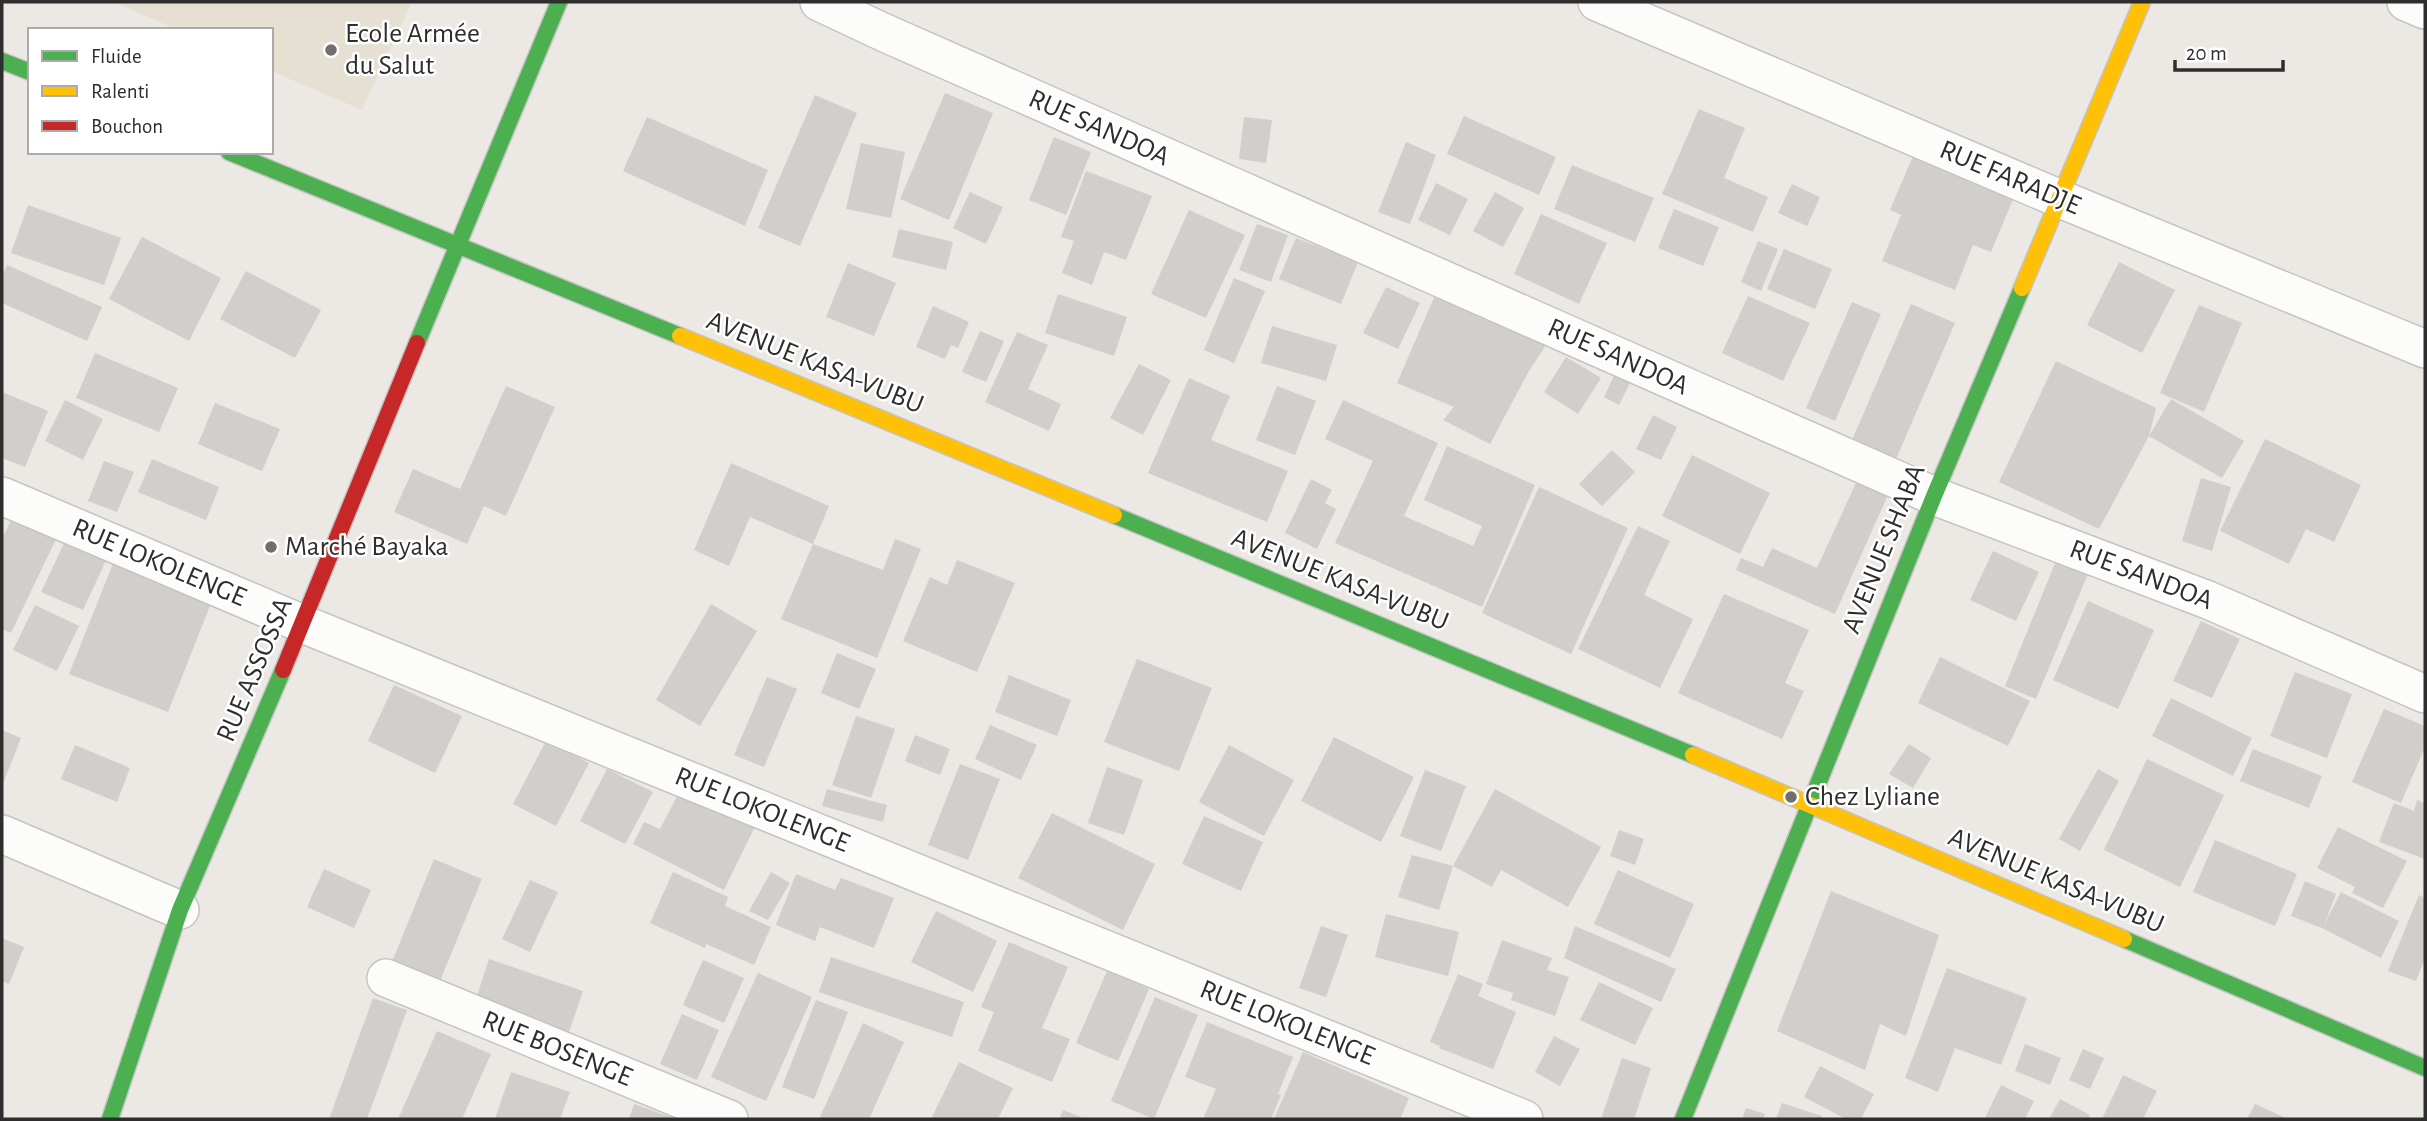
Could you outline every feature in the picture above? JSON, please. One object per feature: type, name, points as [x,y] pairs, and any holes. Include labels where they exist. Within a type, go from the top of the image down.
[{"type":"main road","name":"RUE ASSOSSA","points":[[110,1119],[180,910],[303,624],[457,244],[559,2]]},
{"type":"main road","name":"AVENUE SHABA","points":[[1684,1119],[1934,496],[2142,2]]},
{"type":"main road","points":[[2,61],[28,71]]},
{"type":"main road","name":"AVENUE KASA-VUBU","points":[[234,154],[1809,803],[2425,1068]]},
{"type":"street","name":"RUE SANDOA","points":[[818,2],[1934,496],[2208,600],[2425,694]]},
{"type":"street","name":"RUE FARADJE","points":[[1597,2],[2058,198],[2425,349]]},
{"type":"street","points":[[2406,2],[2425,10]]},
{"type":"street","name":"RUE LOKOLENGE","points":[[2,496],[303,624],[1524,1119]]},
{"type":"street","points":[[2,834],[180,910]]},
{"type":"street","name":"RUE BOSENGE","points":[[386,978],[729,1119]]},
{"type":"shaded area","name":"Ecole Armée du Salut","points":[[113,2],[412,2],[362,110],[273,72],[273,28],[173,28]]},
{"type":"building","points":[[945,93],[993,113],[949,220],[900,199]]},
{"type":"building","points":[[815,95],[857,113],[800,246],[758,228]]},
{"type":"building","points":[[1699,109],[1745,128],[1724,178],[1768,197],[1753,232],[1662,194]]},
{"type":"building","points":[[1464,116],[1556,157],[1539,195],[1447,154]]},
{"type":"building","points":[[647,117],[768,170],[745,226],[623,171]]},
{"type":"building","points":[[1244,117],[1272,120],[1266,163],[1239,159]]},
{"type":"building","points":[[1054,137],[1091,152],[1066,215],[1029,200]]},
{"type":"building","points":[[1406,142],[1436,155],[1410,224],[1378,212]]},
{"type":"building","points":[[861,143],[905,152],[891,218],[846,209]]},
{"type":"building","points":[[1913,156],[2014,197],[1991,252],[1973,245],[1955,290],[1882,261],[1901,215],[1890,210]]},
{"type":"building","points":[[1572,165],[1654,198],[1635,242],[1554,209]]},
{"type":"building","points":[[1086,171],[1152,196],[1126,260],[1104,252],[1092,285],[1062,273],[1074,241],[1061,237]]},
{"type":"building","points":[[1436,183],[1468,199],[1450,235],[1418,220]]},
{"type":"building","points":[[1792,184],[1820,197],[1807,226],[1778,213]]},
{"type":"building","points":[[970,192],[1003,207],[986,244],[953,228]]},
{"type":"building","points":[[1495,192],[1524,208],[1503,247],[1473,231]]},
{"type":"building","points":[[28,205],[121,238],[104,285],[11,253]]},
{"type":"building","points":[[1674,209],[1719,227],[1703,266],[1658,248]]},
{"type":"building","points":[[1189,210],[1245,235],[1206,318],[1151,294]]},
{"type":"building","points":[[1541,214],[1607,243],[1579,304],[1514,274]]},
{"type":"building","points":[[1257,224],[1288,235],[1271,282],[1239,270]]},
{"type":"building","points":[[899,229],[953,242],[946,270],[892,257]]},
{"type":"building","points":[[142,237],[221,278],[189,341],[109,299]]},
{"type":"building","points":[[1296,238],[1358,262],[1341,304],[1279,279]]},
{"type":"building","points":[[1758,241],[1778,249],[1761,291],[1741,282]]},
{"type":"building","points":[[1784,249],[1832,269],[1815,309],[1767,289]]},
{"type":"building","points":[[2119,262],[2175,290],[2142,353],[2087,325]]},
{"type":"building","points":[[848,263],[896,283],[874,336],[826,317]]},
{"type":"building","points":[[7,265],[102,307],[87,341],[2,303],[2,277]]},
{"type":"building","points":[[246,271],[321,310],[295,358],[220,319]]},
{"type":"building","points":[[1234,278],[1265,291],[1234,363],[1204,350]]},
{"type":"building","points":[[1386,287],[1420,303],[1398,349],[1363,333]]},
{"type":"building","points":[[1058,294],[1127,317],[1114,356],[1045,333]]},
{"type":"building","points":[[1435,295],[1546,345],[1490,444],[1443,420],[1454,407],[1397,383]]},
{"type":"building","points":[[1748,296],[1810,323],[1783,381],[1722,353]]},
{"type":"building","points":[[1852,302],[1881,314],[1835,421],[1806,408]]},
{"type":"building","points":[[1911,304],[1955,323],[1896,459],[1852,440]]},
{"type":"building","points":[[2199,305],[2242,323],[2204,412],[2160,393]]},
{"type":"building","points":[[933,306],[969,322],[958,348],[951,345],[945,359],[916,347]]},
{"type":"building","points":[[1272,326],[1337,345],[1326,381],[1261,363]]},
{"type":"building","points":[[980,331],[1004,341],[986,382],[962,372]]},
{"type":"building","points":[[1017,332],[1048,345],[1028,389],[1061,404],[1049,431],[985,402]]},
{"type":"building","points":[[95,353],[178,388],[159,432],[76,398]]},
{"type":"building","points":[[1566,357],[1601,378],[1578,414],[1544,392]]},
{"type":"building","points":[[2056,361],[2156,408],[2149,436],[2099,529],[1999,482]]},
{"type":"building","points":[[1139,364],[1171,380],[1143,435],[1110,418]]},
{"type":"building","points":[[1615,374],[1631,381],[1619,405],[1604,397]]},
{"type":"building","points":[[1189,378],[1230,396],[1211,440],[1288,471],[1267,522],[1148,473]]},
{"type":"building","points":[[506,386],[555,407],[506,516],[484,506],[467,544],[394,512],[413,469],[460,489]]},
{"type":"building","points":[[1277,386],[1316,401],[1295,455],[1256,440]]},
{"type":"building","points":[[2,392],[48,411],[25,467],[2,458]]},
{"type":"building","points":[[2171,399],[2244,441],[2222,478],[2149,436]]},
{"type":"building","points":[[65,400],[103,419],[83,460],[45,441]]},
{"type":"building","points":[[1343,400],[1438,443],[1404,516],[1473,546],[1482,526],[1424,500],[1447,446],[1535,485],[1482,607],[1335,543],[1373,461],[1325,439]]},
{"type":"building","points":[[215,403],[280,429],[262,471],[198,444]]},
{"type":"building","points":[[1653,415],[1677,427],[1661,460],[1636,449]]},
{"type":"building","points":[[2265,439],[2361,485],[2334,542],[2306,529],[2289,564],[2220,531]]},
{"type":"building","points":[[1612,450],[1635,472],[1602,506],[1579,484]]},
{"type":"building","points":[[1692,455],[1770,493],[1740,554],[1662,516]]},
{"type":"building","points":[[152,459],[219,487],[206,520],[138,492]]},
{"type":"building","points":[[104,461],[134,472],[117,512],[88,501]]},
{"type":"building","points":[[731,463],[829,506],[813,544],[750,517],[729,566],[694,550]]},
{"type":"building","points":[[1860,474],[1891,488],[1835,614],[1736,570],[1741,558],[1763,567],[1772,548],[1817,568]]},
{"type":"building","points":[[2201,478],[2231,487],[2212,551],[2182,541]]},
{"type":"building","points":[[1311,479],[1332,490],[1325,503],[1336,509],[1317,549],[1285,533]]},
{"type":"building","points":[[1539,487],[1628,528],[1571,654],[1482,613]]},
{"type":"building","points":[[12,518],[56,539],[11,633],[2,629],[2,539]]},
{"type":"building","points":[[1638,526],[1670,541],[1644,595],[1693,619],[1660,688],[1578,649]]},
{"type":"building","points":[[67,537],[108,556],[83,610],[41,592]]},
{"type":"building","points":[[895,539],[921,549],[877,658],[781,619],[813,544],[883,570]]},
{"type":"building","points":[[1993,551],[2039,572],[2016,621],[1970,600]]},
{"type":"building","points":[[2058,556],[2090,569],[2036,699],[2005,686]]},
{"type":"building","points":[[957,560],[1015,583],[977,672],[903,641],[930,577],[947,585]]},
{"type":"building","points":[[114,561],[212,601],[168,712],[69,674]]},
{"type":"building","points":[[1724,594],[1809,630],[1785,683],[1804,691],[1782,739],[1678,693]]},
{"type":"building","points":[[2088,601],[2154,630],[2118,709],[2053,680]]},
{"type":"building","points":[[711,604],[757,631],[700,726],[656,700]]},
{"type":"building","points":[[35,605],[79,626],[57,671],[13,650]]},
{"type":"building","points":[[2201,621],[2240,639],[2212,698],[2173,681]]},
{"type":"building","points":[[837,653],[876,669],[859,709],[821,693]]},
{"type":"building","points":[[1940,657],[2030,701],[2008,746],[1918,703]]},
{"type":"building","points":[[1137,659],[1212,688],[1179,771],[1104,742]]},
{"type":"building","points":[[2295,672],[2352,694],[2327,758],[2270,736]]},
{"type":"building","points":[[1009,675],[1071,700],[1057,736],[995,712]]},
{"type":"building","points":[[767,677],[797,689],[764,767],[734,755]]},
{"type":"building","points":[[394,685],[462,716],[435,773],[368,741]]},
{"type":"building","points":[[2171,698],[2252,738],[2233,776],[2152,736]]},
{"type":"building","points":[[2384,709],[2425,726],[2425,747],[2401,803],[2352,782]]},
{"type":"building","points":[[856,716],[895,729],[871,798],[832,785]]},
{"type":"building","points":[[990,725],[1037,745],[1021,780],[975,759]]},
{"type":"building","points":[[2,730],[21,738],[4,781],[2,780]]},
{"type":"building","points":[[915,735],[950,749],[940,775],[905,761]]},
{"type":"building","points":[[1334,737],[1414,777],[1381,842],[1301,801]]},
{"type":"building","points":[[546,741],[589,763],[556,826],[513,804]]},
{"type":"building","points":[[1909,744],[1931,758],[1913,788],[1889,774]]},
{"type":"building","points":[[75,745],[130,768],[117,802],[61,779]]},
{"type":"building","points":[[1229,745],[1294,780],[1264,836],[1199,802]]},
{"type":"building","points":[[2253,749],[2322,776],[2309,808],[2240,781]]},
{"type":"building","points":[[2147,759],[2224,795],[2180,887],[2104,850]]},
{"type":"building","points":[[960,764],[1000,779],[968,860],[928,845]]},
{"type":"building","points":[[1107,767],[1143,780],[1124,835],[1088,823]]},
{"type":"building","points":[[607,769],[653,792],[625,844],[580,821]]},
{"type":"building","points":[[2098,769],[2119,781],[2080,851],[2059,839]]},
{"type":"building","points":[[1425,770],[1466,786],[1441,851],[1400,836]]},
{"type":"building","points":[[685,781],[759,818],[724,890],[633,844],[644,822],[660,829]]},
{"type":"building","points":[[827,789],[887,805],[883,822],[822,806]]},
{"type":"building","points":[[1495,789],[1601,847],[1568,907],[1501,870],[1492,887],[1453,866]]},
{"type":"building","points":[[2417,800],[2425,803],[2425,859],[2379,842],[2394,803],[2414,811]]},
{"type":"building","points":[[1052,813],[1155,864],[1123,930],[1018,878]]},
{"type":"building","points":[[1204,816],[1263,842],[1241,891],[1182,864]]},
{"type":"building","points":[[2338,827],[2407,861],[2383,908],[2352,893],[2355,887],[2317,868]]},
{"type":"building","points":[[1619,830],[1644,839],[1635,865],[1610,856]]},
{"type":"building","points":[[2215,840],[2297,874],[2275,926],[2193,892]]},
{"type":"building","points":[[1412,855],[1453,866],[1439,910],[1398,897]]},
{"type":"building","points":[[434,859],[482,879],[437,988],[389,969]]},
{"type":"building","points":[[324,869],[371,890],[354,928],[307,907]]},
{"type":"building","points":[[1618,870],[1694,904],[1670,958],[1594,924]]},
{"type":"building","points":[[673,872],[728,897],[725,906],[771,927],[754,965],[706,944],[705,948],[650,923]]},
{"type":"building","points":[[771,872],[790,883],[768,920],[749,911]]},
{"type":"building","points":[[796,874],[835,890],[841,878],[894,898],[874,948],[820,927],[815,941],[776,925]]},
{"type":"building","points":[[530,880],[558,892],[530,952],[502,939]]},
{"type":"building","points":[[2305,881],[2336,894],[2324,925],[2341,892],[2399,921],[2381,958],[2322,928],[2291,916]]},
{"type":"building","points":[[1831,891],[1939,935],[1906,1036],[1880,1024],[1865,1070],[1777,1031]]},
{"type":"building","points":[[2419,895],[2425,898],[2425,958],[2416,981],[2388,971]]},
{"type":"building","points":[[936,911],[997,941],[973,992],[911,962]]},
{"type":"building","points":[[1386,914],[1459,932],[1448,976],[1375,957]]},
{"type":"building","points":[[1321,926],[1348,935],[1326,997],[1299,988]]},
{"type":"building","points":[[1575,926],[1676,969],[1661,1002],[1564,958]]},
{"type":"building","points":[[2,938],[24,947],[9,984],[2,981]]},
{"type":"building","points":[[1502,940],[1552,958],[1547,970],[1569,977],[1555,1016],[1511,1000],[1513,993],[1486,984]]},
{"type":"building","points":[[1009,942],[1068,967],[1042,1028],[1070,1039],[1052,1082],[978,1051],[994,1012],[981,1007]]},
{"type":"building","points":[[831,957],[964,1002],[952,1037],[819,992]]},
{"type":"building","points":[[489,959],[583,991],[568,1035],[475,1002]]},
{"type":"building","points":[[703,960],[744,978],[724,1023],[683,1005]]},
{"type":"building","points":[[1947,968],[2027,998],[2001,1065],[1955,1048],[1938,1092],[1905,1078]]},
{"type":"building","points":[[1107,971],[1149,989],[1118,1061],[1076,1043]]},
{"type":"building","points":[[758,973],[812,997],[766,1101],[711,1077]]},
{"type":"building","points":[[1458,974],[1483,984],[1478,996],[1516,1012],[1493,1069],[1430,1042]]},
{"type":"building","points":[[1599,982],[1653,1008],[1635,1045],[1580,1020]]},
{"type":"building","points":[[1155,997],[1198,1015],[1154,1119],[1111,1101]]},
{"type":"building","points":[[373,998],[407,1010],[367,1119],[329,1119]]},
{"type":"building","points":[[816,1000],[848,1012],[814,1099],[782,1087]]},
{"type":"building","points":[[682,1014],[719,1030],[697,1080],[660,1064]]},
{"type":"building","points":[[1207,1022],[1293,1057],[1271,1119],[1203,1119],[1216,1089],[1185,1077]]},
{"type":"building","points":[[863,1023],[904,1042],[869,1119],[819,1119]]},
{"type":"building","points":[[437,1031],[491,1054],[462,1119],[398,1119]]},
{"type":"building","points":[[1554,1036],[1580,1049],[1560,1086],[1535,1072]]},
{"type":"building","points":[[2025,1044],[2061,1058],[2050,1085],[2015,1071]]},
{"type":"building","points":[[2083,1049],[2104,1058],[2090,1089],[2069,1080]]},
{"type":"building","points":[[1303,1052],[1409,1098],[1400,1119],[1274,1119]]},
{"type":"building","points":[[1622,1058],[1651,1068],[1634,1119],[1601,1119]]},
{"type":"building","points":[[959,1062],[1013,1088],[998,1119],[931,1119]]},
{"type":"building","points":[[1820,1066],[1874,1094],[1861,1119],[1846,1119],[1804,1097]]},
{"type":"building","points":[[511,1072],[570,1092],[560,1119],[495,1119]]},
{"type":"building","points":[[2123,1075],[2157,1091],[2143,1119],[2102,1119]]},
{"type":"building","points":[[2001,1085],[2034,1101],[2025,1119],[1985,1118]]},
{"type":"building","points":[[2060,1099],[2090,1115],[2088,1119],[2049,1119]]},
{"type":"building","points":[[1782,1103],[1822,1116],[1821,1119],[1776,1119]]},
{"type":"building","points":[[634,1104],[676,1119],[629,1119]]},
{"type":"building","points":[[2255,1104],[2288,1119],[2247,1119]]},
{"type":"building","points":[[1746,1108],[1765,1114],[1763,1119],[1742,1119]]},
{"type":"building","points":[[1063,1110],[1086,1119],[1059,1119]]},
{"type":"traffic: fast","points":[[417,343],[559,2]]},
{"type":"traffic: fast","points":[[2,61],[28,71]]},
{"type":"traffic: fast","points":[[234,154],[680,336]]},
{"type":"traffic: fast","points":[[1683,1119],[1934,496],[2022,288]]},
{"type":"traffic: fast","points":[[1114,515],[1693,755]]},
{"type":"traffic: fast","points":[[110,1119],[180,910],[283,670]]},
{"type":"traffic: fast","points":[[2124,939],[2425,1068]]},
{"type":"traffic: slow","points":[[2022,288],[2142,2]]},
{"type":"traffic: slow","points":[[680,336],[1114,515]]},
{"type":"traffic: slow","points":[[1693,755],[2124,939]]},
{"type":"traffic: jam","points":[[283,670],[417,343]]},
{"type":"place","name":"Ecole Armée du Salut","points":[[331,50]]},
{"type":"place","name":"Marché Bayaka","points":[[271,547]]},
{"type":"place","name":"Chez Lyliane","points":[[1791,797]]}]
